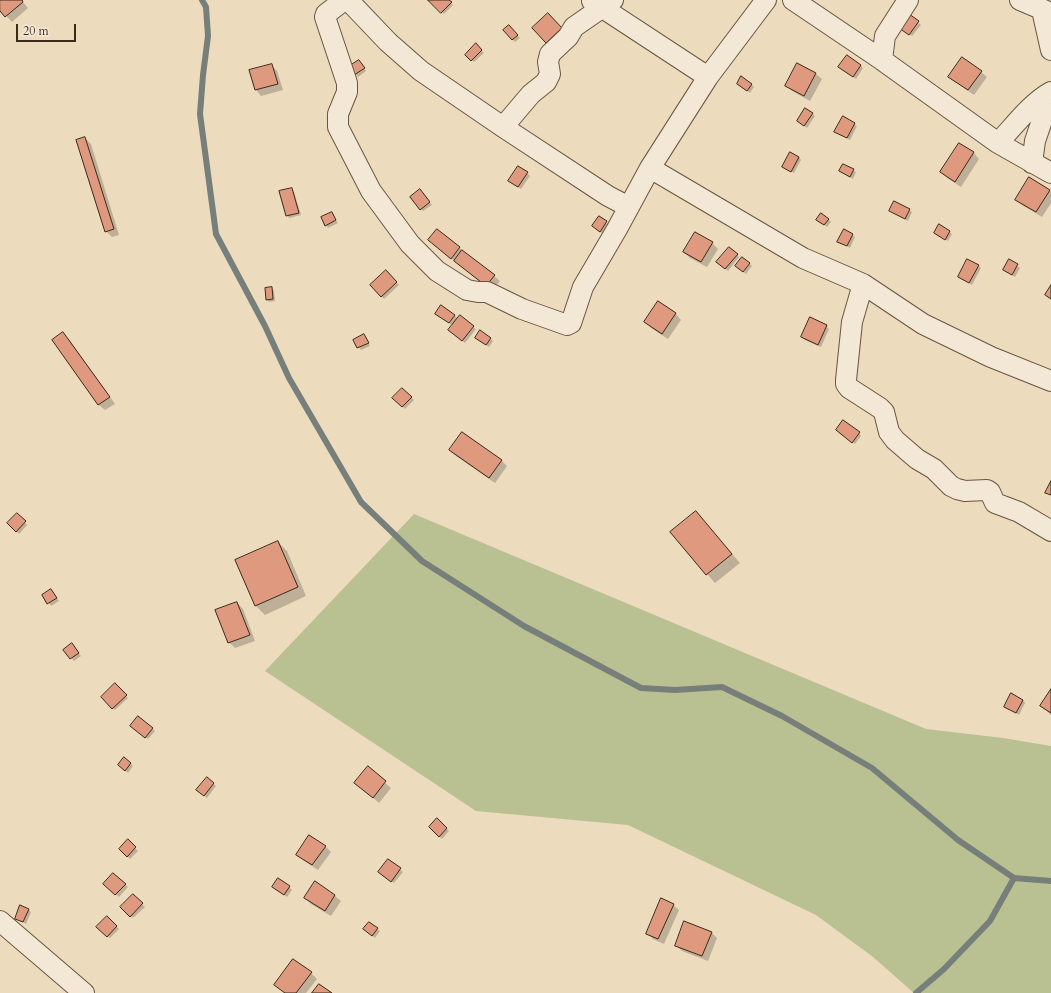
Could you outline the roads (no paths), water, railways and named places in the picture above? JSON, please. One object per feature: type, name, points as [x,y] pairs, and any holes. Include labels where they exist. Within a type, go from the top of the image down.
[{"type":"street","points":[[344,0],[326,14],[325,17],[347,83],[347,92],[338,114],[338,127],[370,191],[410,244],[437,271],[467,290],[487,292],[522,309],[552,321],[569,325],[583,287],[650,168],[708,77],[766,0]]},
{"type":"street","points":[[348,0],[388,42],[421,71],[608,196],[629,207]]},
{"type":"street","points":[[793,0],[882,60],[998,143],[1051,173]]},
{"type":"street","points":[[882,60],[885,36],[908,0]]},
{"type":"street","points":[[1020,0],[1047,12],[1051,50]]},
{"type":"street","points":[[503,127],[531,94],[546,82],[550,74],[548,62],[550,54],[568,37],[574,27],[602,3],[649,38],[708,77]]},
{"type":"street","points":[[998,143],[1032,106],[1042,97],[1051,93]]},
{"type":"street","points":[[1032,162],[1035,140],[1051,93]]},
{"type":"street","points":[[650,168],[803,258],[863,284],[923,324],[991,357],[1051,381]]},
{"type":"street","points":[[863,284],[852,322],[846,380],[846,384],[849,388],[884,412],[890,432],[895,440],[917,459],[934,469],[951,486],[965,491],[987,490],[990,492],[992,500],[995,503],[1018,512],[1051,532]]},
{"type":"street","points":[[0,921],[84,993]]},
{"type":"waterway","points":[[202,0],[206,7],[208,36],[200,114],[216,234],[265,326],[289,378],[361,502],[422,561],[524,626],[641,688],[675,690],[722,687],[782,716],[872,768],[958,840],[1014,878],[1051,881]]},
{"type":"waterway","points":[[916,993],[944,969],[990,921],[1014,878]]}]
